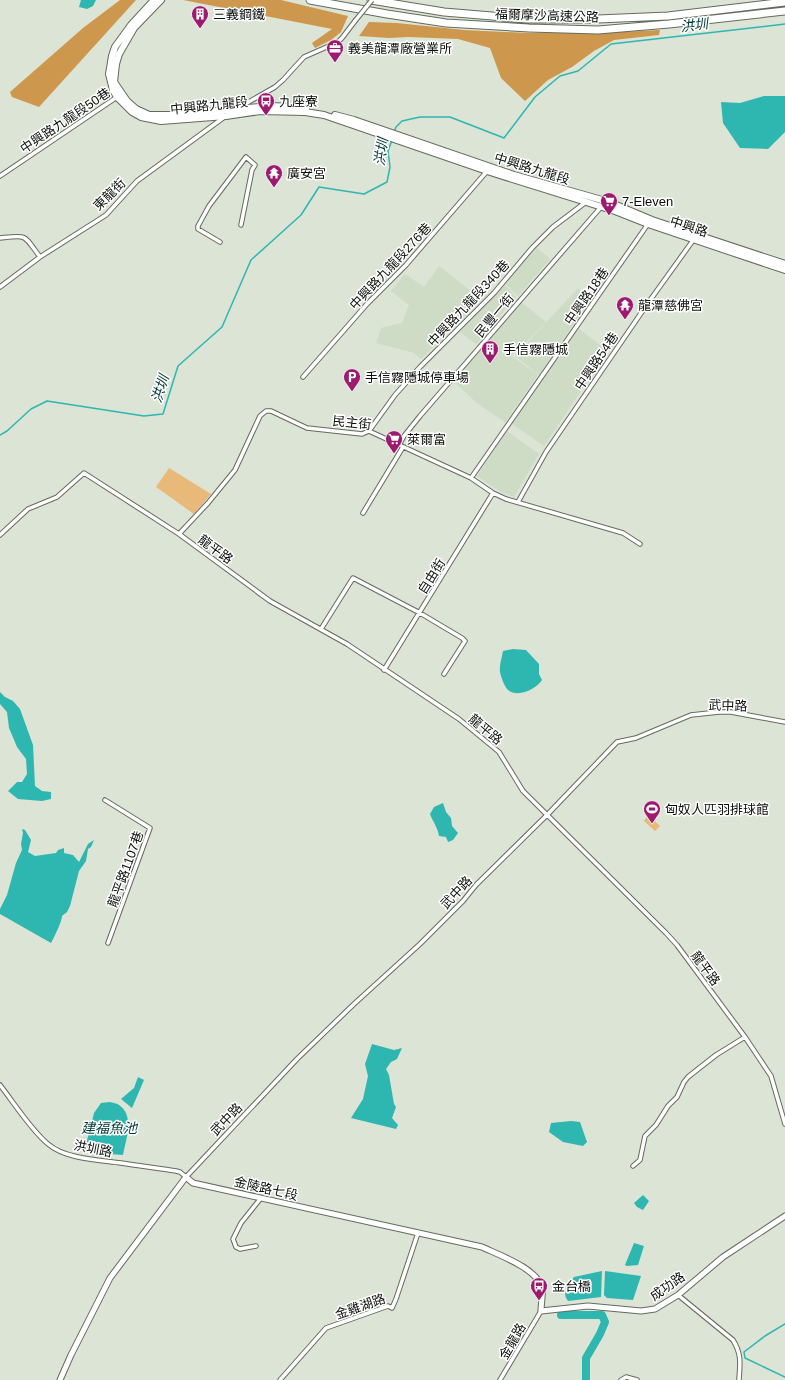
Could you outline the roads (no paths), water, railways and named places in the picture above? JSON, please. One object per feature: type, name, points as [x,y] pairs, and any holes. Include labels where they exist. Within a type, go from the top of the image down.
[{"type":"highway","name":"福爾摩沙高速公路","points":[[310,0],[446,23],[598,30],[670,24],[785,11]]},
{"type":"highway","name":"福爾摩沙高速公路","points":[[372,0],[444,12],[527,19],[598,19],[668,16],[785,2]]},
{"type":"main road","points":[[151,7],[154,0]]},
{"type":"main road","points":[[151,7],[161,0]]},
{"type":"main road","name":"中興路九龍段","points":[[151,7],[132,26],[116,64],[114,82],[120,96],[132,112],[147,119],[161,121],[270,106],[295,107],[354,120],[388,135]]},
{"type":"main road","name":"中興路九龍段","points":[[120,96],[136,109],[150,115],[260,111],[305,112],[324,115],[586,202]]},
{"type":"main road","name":"中興路九龍段","points":[[489,169],[591,197]]},
{"type":"main road","name":"中興路","points":[[591,197],[609,202],[695,237],[785,270]]},
{"type":"main road","name":"中興路","points":[[586,202],[648,224],[785,264]]},
{"type":"street","name":"東龍街","points":[[0,287],[40,257],[106,214],[137,181],[214,123],[276,87],[304,57],[338,42],[372,0]]},
{"type":"street","name":"中興路九龍段50巷","points":[[0,176],[120,96]]},
{"type":"street","points":[[220,242],[198,229],[198,226],[209,206],[246,157],[255,165],[252,170],[241,225]]},
{"type":"street","name":"中興路九龍段276巷","points":[[303,377],[367,304],[406,265],[489,169]]},
{"type":"street","name":"中興路九龍段340巷","points":[[369,431],[395,395],[420,366],[494,293],[532,248],[553,227],[591,197]]},
{"type":"street","name":"民豐一街","points":[[363,513],[401,446],[404,436],[601,207],[609,202]]},
{"type":"street","name":"中興路18巷","points":[[471,478],[648,224]]},
{"type":"street","points":[[0,238],[25,237],[40,257]]},
{"type":"street","name":"中興路54巷","points":[[518,502],[546,452],[695,237]]},
{"type":"street","name":"民主街","points":[[179,534],[208,503],[235,470],[260,416],[266,411],[271,411],[307,428],[362,434],[369,431],[471,478],[493,493],[518,502],[624,533],[640,544]]},
{"type":"street","name":"龍平路","points":[[0,535],[28,510],[57,497],[84,473],[179,534],[270,601],[347,644],[459,719],[499,752],[523,791],[666,933],[686,956],[771,1076],[785,1124]]},
{"type":"street","name":"自由街","points":[[384,670],[493,493]]},
{"type":"street","points":[[321,629],[353,578],[420,613],[465,641],[444,674]]},
{"type":"street","name":"武中路","points":[[186,1177],[297,1059],[354,1004],[420,944],[476,885],[547,815],[613,745],[622,740],[636,738],[691,715],[720,712],[739,713],[785,722]]},
{"type":"street","name":"龍平路1107巷","points":[[105,800],[150,828],[108,943]]},
{"type":"street","points":[[633,1166],[640,1160],[645,1136],[656,1125],[668,1106],[677,1098],[684,1082],[688,1077],[716,1055],[745,1038]]},
{"type":"street","name":"洪圳路","points":[[0,1085],[36,1132],[48,1145],[55,1149],[72,1155],[91,1159],[176,1170],[186,1177]]},
{"type":"street","points":[[60,1380],[70,1355],[110,1278],[186,1177]]},
{"type":"street","name":"金陵路七段","points":[[186,1177],[193,1183],[482,1247],[512,1261],[535,1276],[542,1289],[541,1312]]},
{"type":"street","points":[[256,1246],[240,1249],[236,1247],[233,1239],[241,1223],[261,1198]]},
{"type":"street","name":"成功路","points":[[541,1312],[588,1306],[631,1311],[648,1311],[663,1305],[678,1295],[723,1256],[785,1216]]},
{"type":"street","name":"金雞湖路","points":[[280,1380],[326,1328],[388,1306],[392,1308],[418,1233]]},
{"type":"street","points":[[678,1295],[733,1340],[739,1349],[740,1354],[739,1380]]},
{"type":"street","name":"金龍路","points":[[500,1380],[541,1312]]},
{"type":"street","points":[[621,1380],[626,1377],[637,1380]]},
{"type":"water","points":[[81,0],[96,0],[93,6],[87,9],[79,7]]},
{"type":"water","points":[[764,96],[785,96],[785,132],[768,149],[740,148],[723,123],[721,102],[740,103]]},
{"type":"water","points":[[513,649],[526,650],[539,664],[539,674],[542,680],[535,687],[526,692],[516,693],[507,689],[500,672],[503,651]]},
{"type":"water","points":[[0,692],[5,697],[13,701],[20,709],[33,745],[35,786],[42,791],[51,792],[51,799],[42,801],[18,799],[8,791],[17,782],[22,782],[27,774],[26,759],[17,747],[9,728],[7,712],[0,704]]},
{"type":"water","points":[[443,803],[446,812],[451,818],[452,826],[458,833],[453,840],[448,842],[446,837],[439,836],[430,814],[434,807]]},
{"type":"water","points":[[22,829],[25,830],[31,840],[28,852],[35,856],[56,853],[58,850],[64,848],[64,853],[73,855],[79,862],[88,844],[94,840],[91,847],[88,849],[86,861],[79,871],[70,906],[67,912],[62,916],[56,934],[51,943],[0,914],[0,909],[7,895],[16,863],[22,850]]},
{"type":"water","points":[[372,1044],[394,1050],[402,1048],[397,1059],[391,1062],[386,1069],[389,1075],[394,1104],[396,1107],[392,1118],[398,1125],[396,1129],[351,1118],[363,1099],[368,1076],[365,1064]]},
{"type":"water","points":[[138,1077],[144,1080],[132,1108],[121,1099],[134,1088]]},
{"type":"water","name":"建福魚池","points":[[110,1102],[119,1105],[127,1115],[128,1128],[123,1155],[84,1152],[94,1113],[101,1103]]},
{"type":"water","points":[[571,1121],[580,1122],[587,1142],[583,1146],[563,1142],[549,1132],[551,1123]]},
{"type":"water","points":[[643,1195],[649,1201],[643,1210],[637,1207],[634,1203]]},
{"type":"water","points":[[634,1243],[644,1246],[638,1265],[627,1266],[625,1265]]},
{"type":"water","points":[[602,1271],[601,1297],[568,1301],[565,1291],[574,1277]]},
{"type":"water","points":[[605,1271],[641,1276],[633,1300],[607,1298],[604,1295]]},
{"type":"waterway","name":"洪圳","points":[[394,132],[396,127],[402,121],[420,117],[450,117],[504,138],[535,97],[560,76],[578,71],[611,44],[785,24]]},
{"type":"waterway","name":"洪圳","points":[[0,435],[7,431],[31,409],[47,401],[144,416],[163,414],[178,366],[222,327],[251,260],[301,215],[319,187],[364,194],[387,182],[390,167],[388,151],[392,140]]},
{"type":"waterway","points":[[561,1315],[602,1315],[605,1322],[586,1358],[586,1380]]},
{"type":"waterway","points":[[785,1324],[765,1336],[744,1352],[745,1358],[785,1377]]},
{"type":"place","name":"三義鋼鐵","points":[[200,29]]},
{"type":"place","name":"義美龍潭廠營業所","points":[[335,63]]},
{"type":"place","name":"九座寮","points":[[266,116]]},
{"type":"place","name":"廣安宮","points":[[274,188]]},
{"type":"place","name":"7-Eleven","points":[[609,216]]},
{"type":"place","name":"龍潭慈佛宮","points":[[625,320]]},
{"type":"place","name":"手信霧隱城","points":[[490,364]]},
{"type":"place","name":"手信霧隱城停車場","points":[[352,392]]},
{"type":"place","name":"萊爾富","points":[[394,454]]},
{"type":"place","name":"匈奴人匹羽排球館","points":[[652,824]]},
{"type":"place","name":"金台橋","points":[[539,1301]]}]
